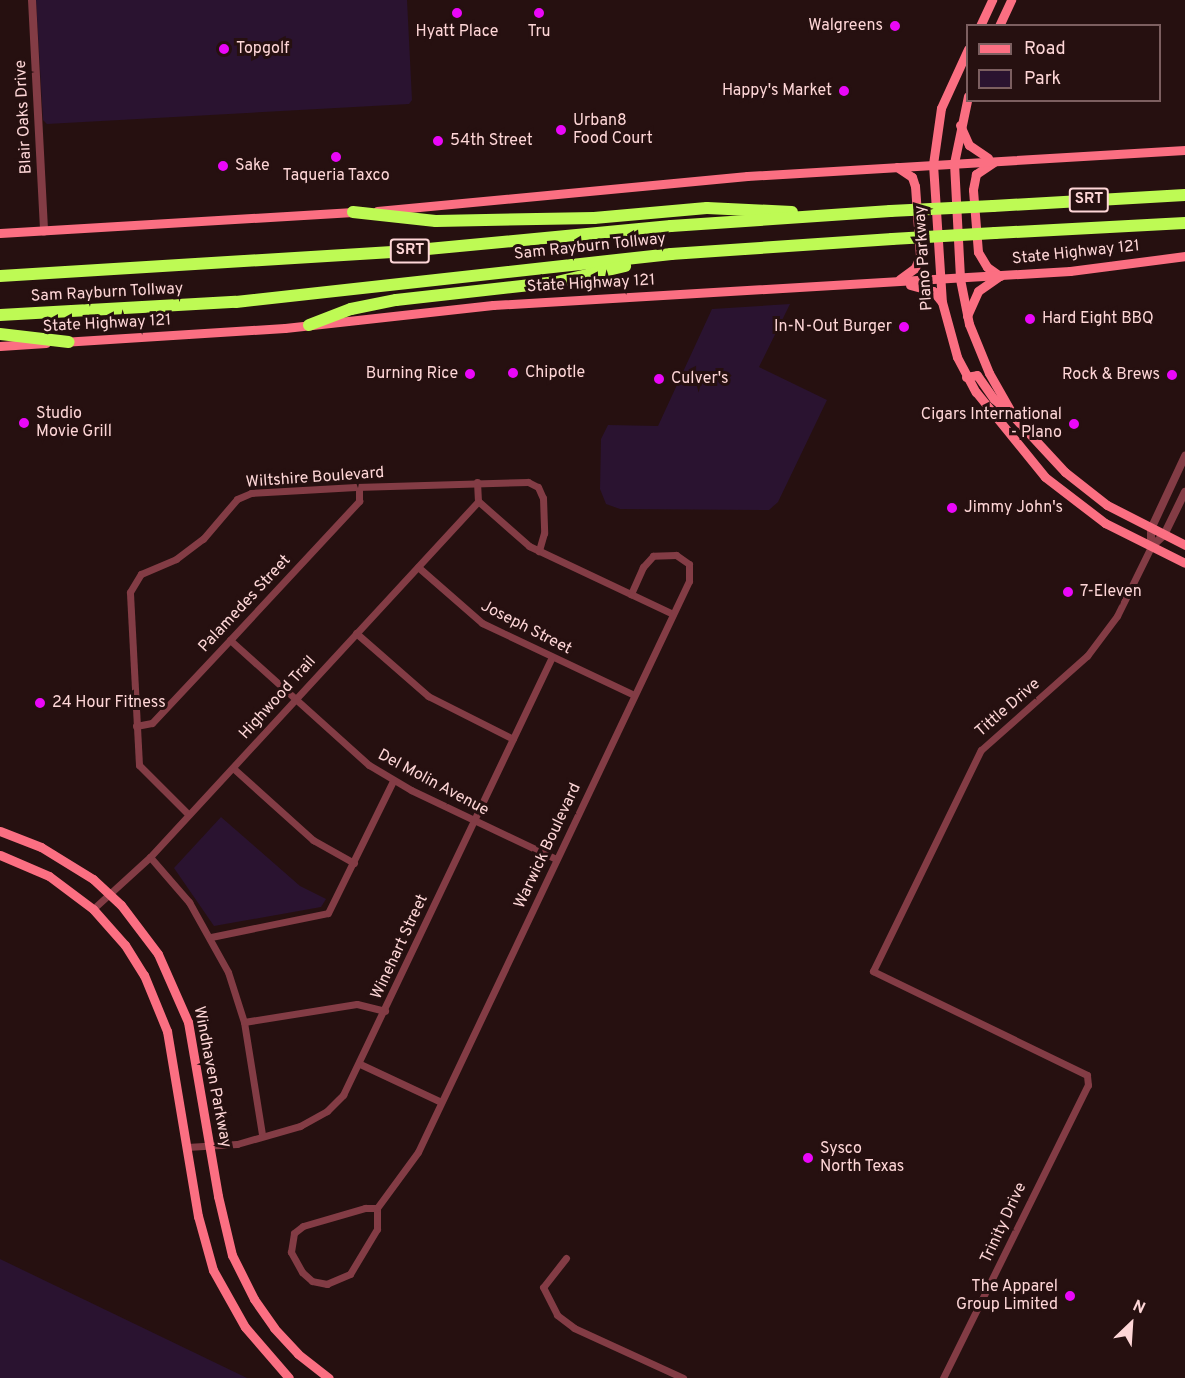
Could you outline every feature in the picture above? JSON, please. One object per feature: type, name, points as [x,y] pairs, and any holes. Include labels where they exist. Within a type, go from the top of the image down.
[{"type":"highway","name":"Sam Rayburn Tollway","points":[[0,276],[396,252],[820,215],[1185,195]]},
{"type":"highway","points":[[353,212],[436,221],[594,218],[707,208],[762,208],[820,215]]},
{"type":"highway","name":"Sam Rayburn Tollway","points":[[0,315],[236,302],[671,254],[1185,223]]},
{"type":"highway","points":[[1143,225],[1185,228]]},
{"type":"highway","points":[[309,325],[351,309],[396,300],[557,282],[671,254]]},
{"type":"highway","points":[[0,334],[69,342]]},
{"type":"main road","points":[[981,24],[992,0]]},
{"type":"main road","points":[[1000,24],[1011,0]]},
{"type":"main road","name":"Plano Parkway","points":[[966,53],[941,108],[933,164],[944,319],[966,377],[1007,434],[1045,477],[1083,508],[1151,547],[1185,563]]},
{"type":"main road","points":[[966,102],[954,163],[960,279],[967,316],[988,373],[1014,417]]},
{"type":"main road","points":[[960,125],[972,149],[996,160]]},
{"type":"main road","points":[[0,233],[353,212],[895,166],[1185,150]]},
{"type":"main road","points":[[967,316],[978,291],[1000,276],[987,267],[978,252],[973,190],[976,174],[996,160]]},
{"type":"main road","points":[[889,282],[907,278],[920,256],[915,186],[904,169],[895,166]]},
{"type":"main road","name":"State Highway 121","points":[[0,346],[309,325],[493,305],[1000,276],[1185,256]]},
{"type":"main road","points":[[889,282],[926,288],[942,302]]},
{"type":"main road","points":[[966,377],[977,375],[994,399],[1014,417],[1046,454],[1086,490],[1151,529],[1185,545]]},
{"type":"main road","name":"Windhaven Parkway","points":[[0,831],[65,859],[109,892],[158,954],[179,995],[193,1044],[224,1226],[243,1280],[286,1342],[329,1378]]},
{"type":"main road","points":[[0,855],[50,876],[93,909],[129,952],[158,1005],[170,1046],[198,1216],[213,1270],[245,1327],[289,1378]]},
{"type":"street","name":"Blair Oaks Drive","points":[[32,0],[44,232]]},
{"type":"street","points":[[1151,547],[1151,529],[1185,456]]},
{"type":"street","points":[[477,482],[478,501],[539,551],[672,614]]},
{"type":"street","name":"Wiltshire Boulevard","points":[[188,814],[141,770],[136,726],[129,599],[137,578],[194,546],[246,494],[359,487],[525,482],[538,487],[544,517],[539,551]]},
{"type":"street","name":"Palamedes Street","points":[[136,726],[153,723],[359,501],[359,487]]},
{"type":"street","points":[[1151,547],[1164,535],[1185,492]]},
{"type":"street","name":"Highwood Trail","points":[[93,909],[150,857],[478,501]]},
{"type":"street","name":"Tittle Drive","points":[[1087,1078],[873,971],[981,750],[1087,656],[1117,616],[1151,547]]},
{"type":"street","name":"Warwick Boulevard","points":[[377,1208],[357,1209],[298,1229],[290,1246],[302,1272],[312,1281],[327,1284],[350,1274],[377,1228],[377,1208],[409,1169],[690,575],[683,558],[662,555],[649,559],[631,594]]},
{"type":"street","name":"Joseph Street","points":[[418,567],[482,623],[634,695]]},
{"type":"street","points":[[356,633],[428,696],[513,738]]},
{"type":"street","name":"Del Molin Avenue","points":[[230,640],[357,757],[393,781],[556,859]]},
{"type":"street","name":"Winehart Street","points":[[187,1147],[237,1144],[307,1123],[327,1111],[343,1095],[360,1064],[552,657]]},
{"type":"street","points":[[233,768],[313,840],[354,863]]},
{"type":"street","points":[[211,937],[325,915],[354,863],[393,781]]},
{"type":"street","points":[[150,857],[189,902],[211,937],[244,1022],[262,1135]]},
{"type":"street","points":[[244,1022],[357,1004],[384,1011]]},
{"type":"street","points":[[360,1064],[441,1102]]},
{"type":"street","name":"Trinity Drive","points":[[943,1378],[1088,1085],[1087,1078]]},
{"type":"street","points":[[566,1258],[543,1287],[557,1315],[574,1328],[683,1378]]},
{"type":"green space","name":"Topgolf","points":[[36,0],[407,0],[412,100],[409,104],[47,124],[43,120]]},
{"type":"green space","points":[[790,304],[759,367],[827,400],[778,502],[769,510],[620,509],[606,504],[600,489],[601,439],[608,425],[658,426],[712,309]]},
{"type":"green space","points":[[221,817],[300,886],[326,899],[321,907],[214,926],[174,868]]},
{"type":"green space","points":[[0,1259],[247,1378],[0,1378]]},
{"type":"place","name":"Hyatt Place","points":[[457,13]]},
{"type":"place","name":"Tru","points":[[539,13]]},
{"type":"place","name":"Walgreens","points":[[895,26]]},
{"type":"place","name":"Topgolf","points":[[224,49]]},
{"type":"place","name":"Happy's Market","points":[[844,91]]},
{"type":"place","name":"Urban8 Food Court","points":[[561,130]]},
{"type":"place","name":"54th Street","points":[[438,141]]},
{"type":"place","name":"Taqueria Taxco","points":[[336,157]]},
{"type":"place","name":"Sake","points":[[223,166]]},
{"type":"place","name":"Hard Eight BBQ","points":[[1030,319]]},
{"type":"place","name":"In-N-Out Burger","points":[[904,327]]},
{"type":"place","name":"Chipotle","points":[[513,373]]},
{"type":"place","name":"Burning Rice","points":[[470,374]]},
{"type":"place","name":"Rock & Brews","points":[[1172,375]]},
{"type":"place","name":"Culver's","points":[[659,379]]},
{"type":"place","name":"Studio Movie Grill","points":[[24,423]]},
{"type":"place","name":"Cigars International - Plano","points":[[1074,424]]},
{"type":"place","name":"Jimmy John's","points":[[952,508]]},
{"type":"place","name":"7-Eleven","points":[[1068,592]]},
{"type":"place","name":"24 Hour Fitness","points":[[40,703]]},
{"type":"place","name":"Sysco North Texas","points":[[808,1158]]},
{"type":"place","name":"The Apparel Group Limited","points":[[1070,1296]]}]
